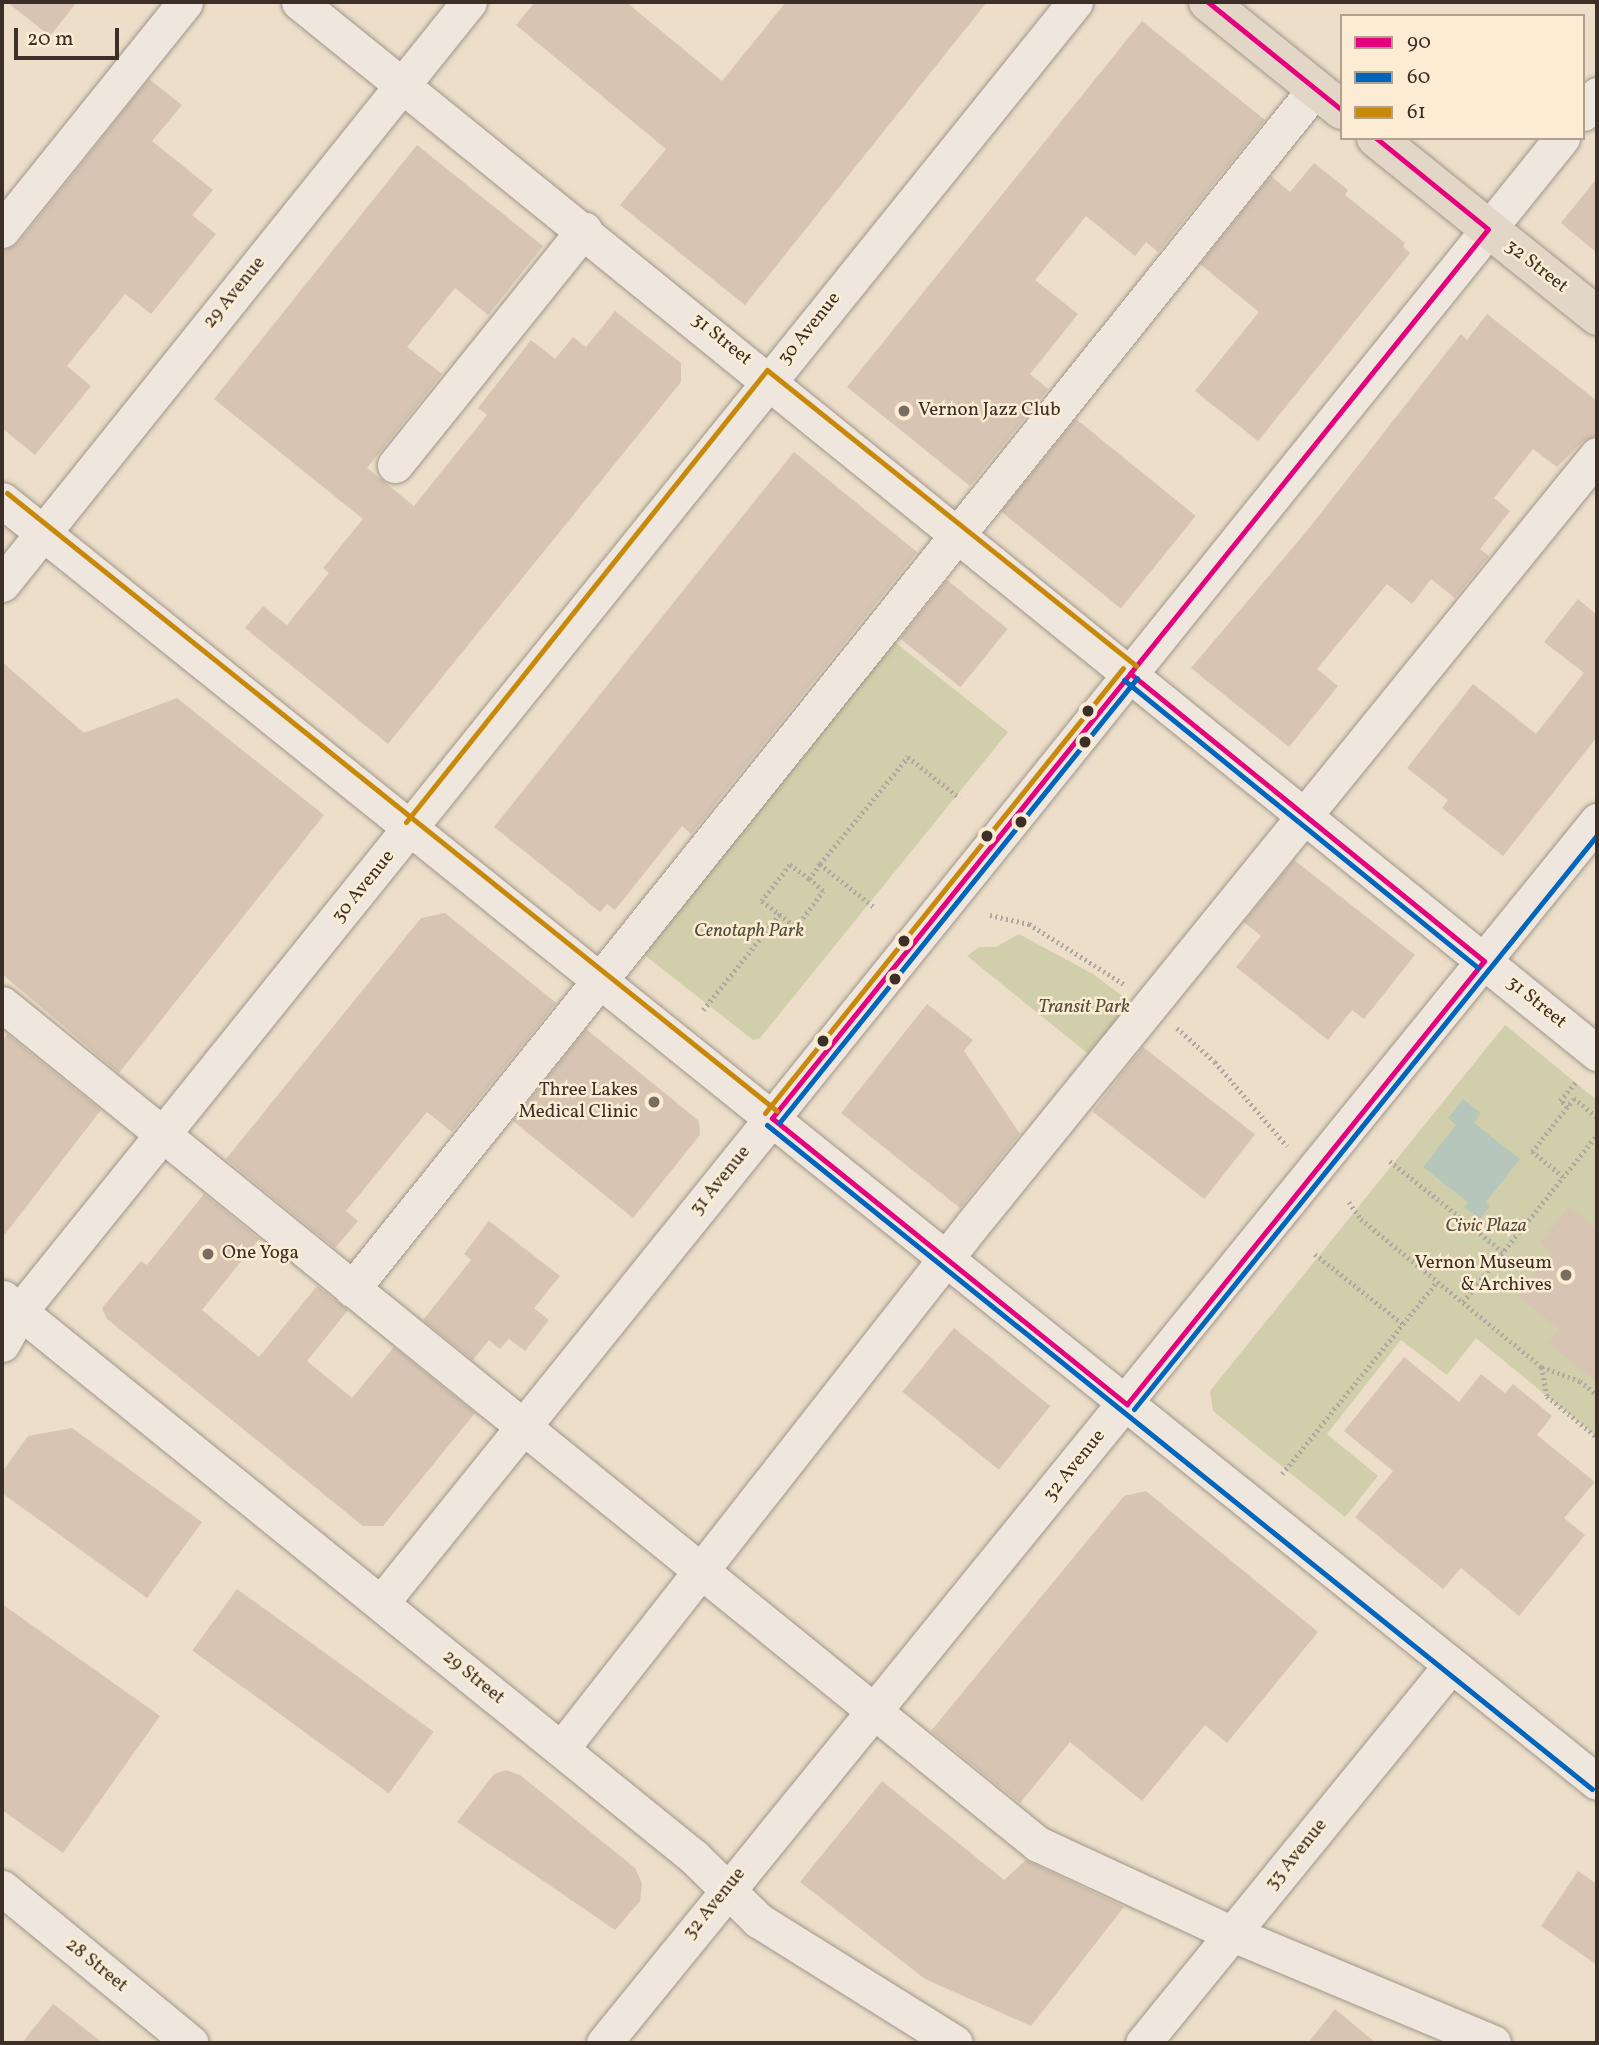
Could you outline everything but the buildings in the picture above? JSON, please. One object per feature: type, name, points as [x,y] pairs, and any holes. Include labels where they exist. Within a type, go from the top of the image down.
[{"type":"highway","points":[[1208,2],[1329,99]]},
{"type":"highway","name":"32 Street","points":[[1378,140],[1597,316]]},
{"type":"street","points":[[2,230],[185,2]]},
{"type":"street","name":"31 Street","points":[[299,2],[769,379],[1484,961],[1587,1066]]},
{"type":"street","name":"29 Avenue","points":[[2,584],[469,2]]},
{"type":"street","name":"30 Avenue","points":[[2,1344],[8,1311],[163,1136],[1074,2]]},
{"type":"street","points":[[1585,110],[1597,95]]},
{"type":"street","points":[[352,1289],[957,534],[1329,99]]},
{"type":"street","name":"31 Avenue","points":[[381,1603],[1560,140]]},
{"type":"street","points":[[395,465],[584,230]]},
{"type":"street","points":[[561,1749],[946,1259],[1597,455]]},
{"type":"street","points":[[2,500],[413,827],[1450,1667],[1597,1782]]},
{"type":"street","name":"32 Avenue","points":[[604,2043],[1127,1404],[1597,821]]},
{"type":"street","points":[[2,1004],[523,1427],[876,1709],[1038,1844],[1233,1934],[1493,2043]]},
{"type":"street","name":"29 Street","points":[[8,1311],[381,1603],[694,1857],[727,1890],[792,1944],[955,2043]]},
{"type":"street","name":"33 Avenue","points":[[1143,2043],[1450,1667]]},
{"type":"street","name":"28 Street","points":[[2,1888],[191,2043]]},
{"type":"path","points":[[808,879],[908,757],[960,798]]},
{"type":"path","points":[[820,864],[874,907]]},
{"type":"path","points":[[790,865],[808,879],[823,891],[796,927],[762,901],[790,865]]},
{"type":"path","points":[[703,1010],[780,914]]},
{"type":"path","points":[[1567,1107],[1560,1101],[1587,1066]]},
{"type":"path","points":[[1563,1177],[1532,1152],[1574,1098],[1597,1117]]},
{"type":"path","points":[[1463,1302],[1597,1135]]},
{"type":"path","points":[[1390,1161],[1503,1252]]},
{"type":"path","points":[[1349,1202],[1361,1219],[1542,1367],[1580,1381],[1597,1395]]},
{"type":"path","points":[[1315,1254],[1403,1324]]},
{"type":"path","points":[[1282,1474],[1437,1282]]},
{"type":"path","points":[[1542,1367],[1547,1396],[1597,1437]]},
{"type":"green space","name":"Cenotaph Park","points":[[891,639],[1008,732],[760,1038],[753,1040],[638,950]]},
{"type":"green space","name":"Transit Park","points":[[1019,934],[1093,974],[1133,1004],[1091,1056],[967,956],[979,947],[996,947]]},
{"type":"green space","name":"Civic Plaza","points":[[1505,1025],[1597,1100],[1597,1437],[1476,1338],[1447,1375],[1401,1340],[1327,1434],[1378,1476],[1345,1517],[1213,1411],[1210,1391]]},
{"type":"shaded area","points":[[1463,1099],[1481,1113],[1474,1123],[1520,1159],[1486,1202],[1490,1206],[1480,1219],[1464,1207],[1468,1202],[1423,1167],[1456,1125],[1448,1118]]},
{"type":"transit line","name":"90","points":[[1208,2],[1340,108]]},
{"type":"transit line","name":"90","points":[[1378,140],[1488,229]]},
{"type":"transit line","name":"90","points":[[772,1118],[1488,229]]},
{"type":"transit line","name":"61","points":[[406,822],[767,370],[1136,666]]},
{"type":"transit line","name":"61","points":[[7,493],[777,1111]]},
{"type":"transit line","name":"61","points":[[765,1113],[1123,668]]},
{"type":"transit line","name":"90","points":[[772,1118],[1127,1404],[1484,961],[1130,673]]},
{"type":"transit line","name":"60","points":[[779,1123],[1137,678]]},
{"type":"transit line","name":"60","points":[[1124,680],[1478,968]]},
{"type":"transit line","name":"60","points":[[1134,1409],[1597,835]]},
{"type":"transit line","name":"60","points":[[767,1125],[1592,1789]]},
{"type":"place","name":"Vernon Jazz Club","points":[[904,411]]},
{"type":"place","name":"Three Lakes Medical Clinic","points":[[654,1102]]},
{"type":"place","name":"One Yoga","points":[[208,1254]]},
{"type":"place","name":"Vernon Museum & Archives","points":[[1566,1275]]}]
